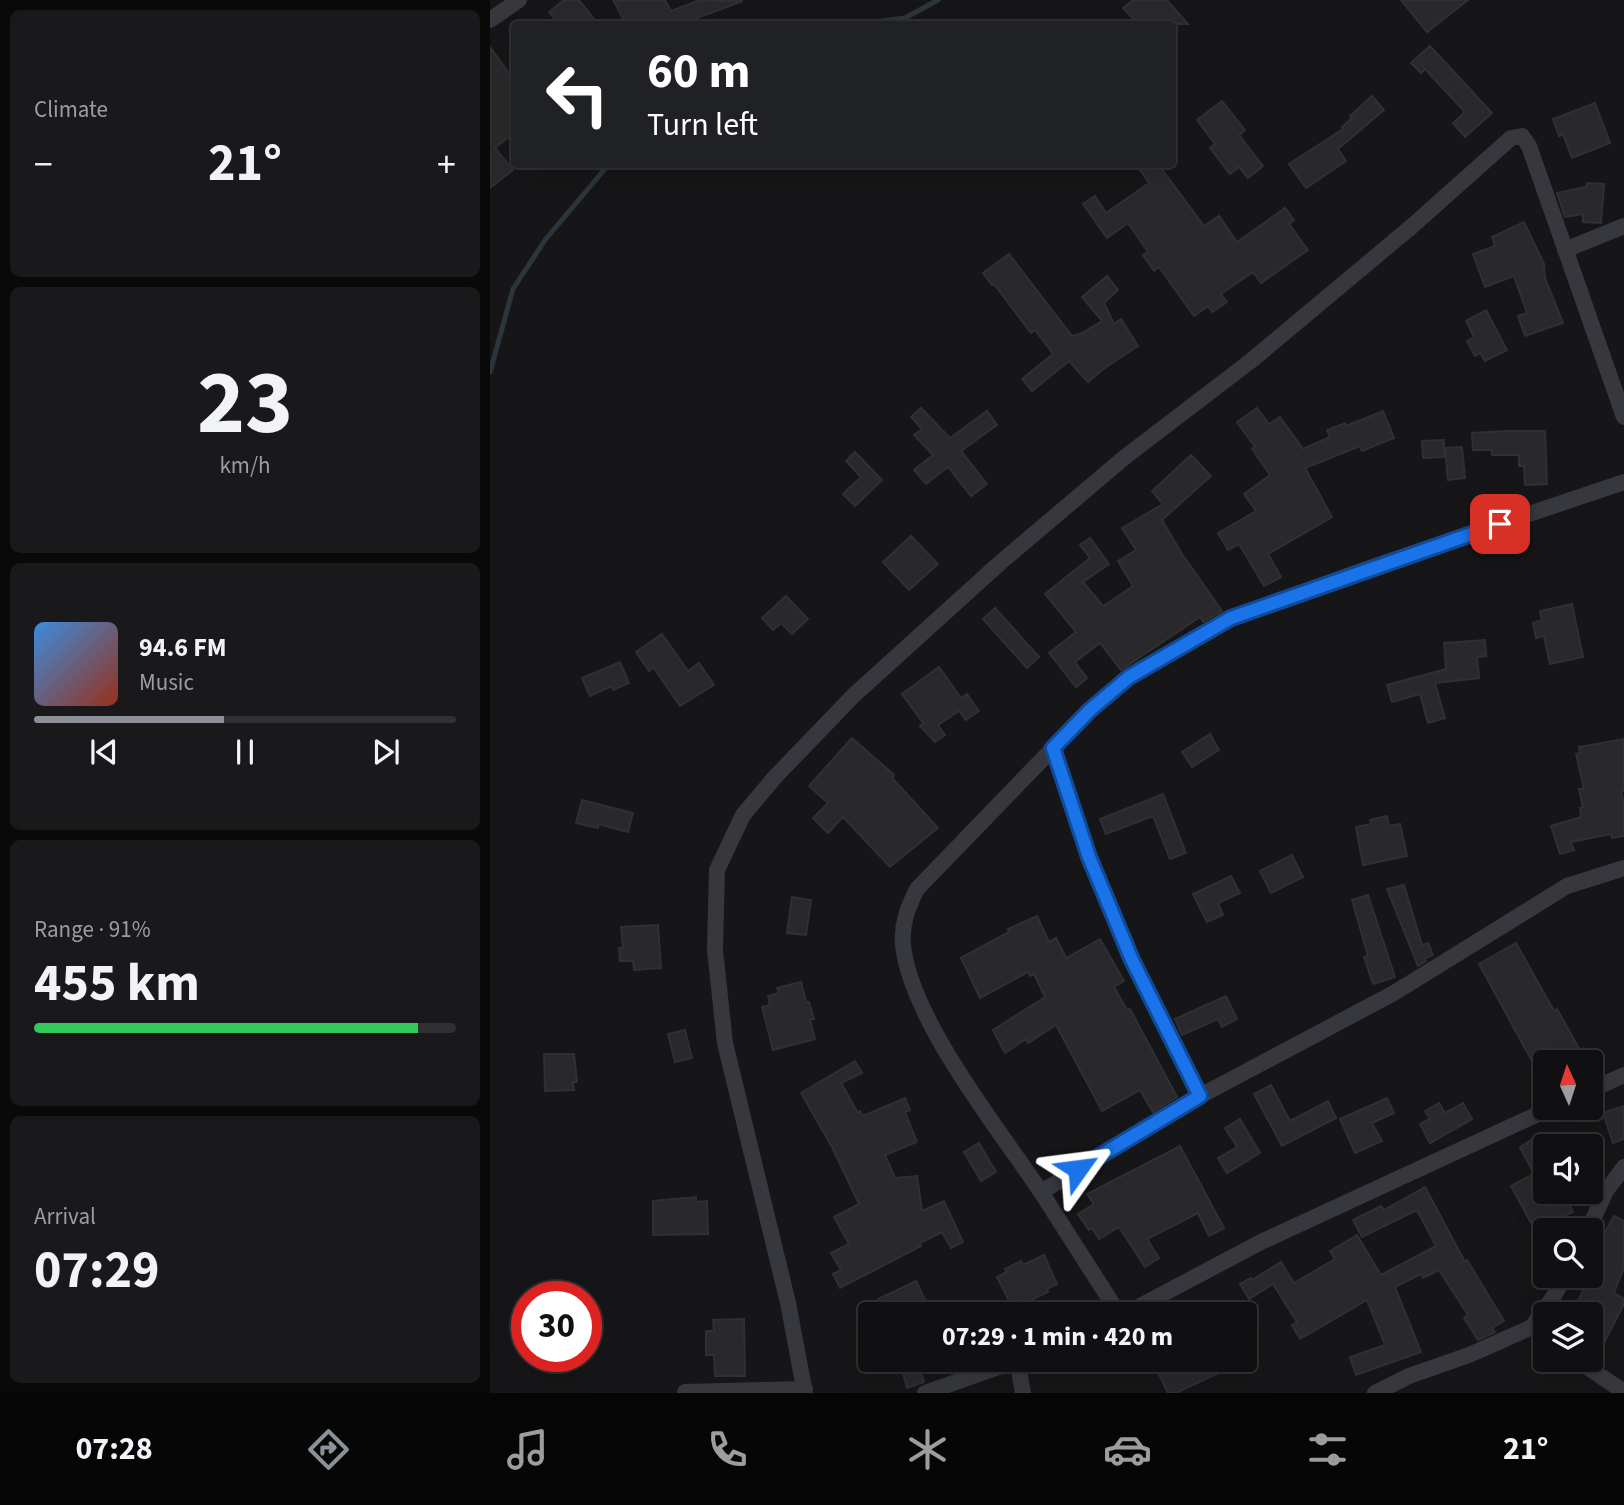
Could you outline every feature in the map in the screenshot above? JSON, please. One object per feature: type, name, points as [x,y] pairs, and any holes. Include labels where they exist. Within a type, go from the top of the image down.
[{"type":"street","points":[[490,20],[519,0]]},
{"type":"street","points":[[685,1392],[805,1391],[788,1303],[724,1043],[715,950],[717,870],[743,815],[775,777],[854,695],[1001,562],[1125,457],[1252,360],[1411,227],[1511,138],[1522,136],[1529,146],[1624,417]]},
{"type":"street","points":[[1565,250],[1624,226]]},
{"type":"street","points":[[1111,1302],[948,1054],[912,985],[903,944],[905,914],[917,889],[1090,710],[1129,677],[1231,618],[1624,482]]},
{"type":"street","points":[[1053,748],[1089,857],[1132,960],[1200,1096]]},
{"type":"street","points":[[1041,1192],[1200,1096],[1394,993],[1567,886],[1624,869]]},
{"type":"street","points":[[1603,1085],[1624,1075]]},
{"type":"street","points":[[1148,1302],[1261,1242],[1533,1116]]},
{"type":"street","points":[[1594,1218],[1606,1191],[1624,1167]]},
{"type":"street","points":[[1375,1393],[1409,1376],[1533,1334]]},
{"type":"street","points":[[925,1393],[984,1372]]},
{"type":"street","points":[[1019,1372],[1023,1393]]},
{"type":"street","points":[[1595,1372],[1624,1392]]},
{"type":"building","points":[[564,0],[579,0],[596,21],[556,21],[549,12]]},
{"type":"building","points":[[613,0],[665,0],[671,11],[700,0],[743,1],[689,21],[624,21]]},
{"type":"building","points":[[1133,0],[1167,0],[1188,24],[1176,24],[1176,21],[1135,21],[1123,8]]},
{"type":"building","points":[[1401,0],[1468,0],[1427,32]]},
{"type":"building","points":[[1430,46],[1492,113],[1465,137],[1453,123],[1465,112],[1425,69],[1421,73],[1411,63]]},
{"type":"building","points":[[490,47],[511,76],[511,135],[495,148],[513,170],[490,188]]},
{"type":"building","points":[[1372,96],[1384,110],[1338,149],[1346,161],[1306,188],[1289,164],[1343,129],[1352,118],[1350,116]]},
{"type":"building","points":[[1222,101],[1245,130],[1239,135],[1263,166],[1248,178],[1239,167],[1230,174],[1210,148],[1215,144],[1197,120]]},
{"type":"building","points":[[1595,103],[1610,143],[1572,158],[1563,134],[1559,136],[1553,119]]},
{"type":"building","points":[[1139,168],[1161,168],[1204,226],[1219,216],[1237,242],[1285,208],[1294,220],[1289,224],[1308,250],[1261,283],[1253,272],[1221,294],[1227,302],[1212,312],[1208,306],[1194,316],[1159,267],[1154,271],[1143,255],[1148,252],[1128,223],[1107,238],[1083,204],[1095,196],[1106,213],[1149,183]]},
{"type":"building","points":[[1587,183],[1604,184],[1601,223],[1583,222],[1583,214],[1565,217],[1557,193],[1586,187]]},
{"type":"building","points":[[1524,222],[1544,264],[1545,278],[1563,323],[1525,336],[1518,316],[1527,313],[1514,276],[1485,287],[1473,254],[1495,246],[1492,237]]},
{"type":"building","points":[[1009,254],[1072,336],[1102,321],[1082,297],[1107,276],[1118,290],[1104,303],[1114,324],[1121,319],[1138,346],[1088,382],[1069,361],[1032,391],[1022,379],[1053,354],[1035,330],[1031,333],[983,273]]},
{"type":"building","points":[[1486,310],[1507,350],[1485,361],[1480,353],[1475,356],[1467,341],[1474,337],[1466,321]]},
{"type":"building","points":[[921,408],[950,438],[987,411],[997,425],[961,451],[987,484],[971,496],[948,467],[926,484],[914,470],[933,455],[914,435],[922,429],[911,417]]},
{"type":"building","points":[[1257,408],[1269,424],[1280,417],[1303,449],[1330,437],[1327,430],[1345,423],[1346,426],[1383,411],[1394,438],[1362,451],[1360,446],[1305,468],[1332,517],[1268,554],[1281,577],[1264,586],[1239,544],[1228,550],[1218,533],[1256,511],[1244,494],[1270,475],[1237,422]]},
{"type":"building","points":[[1545,431],[1547,484],[1525,485],[1524,466],[1519,466],[1519,455],[1492,455],[1492,450],[1473,450],[1472,433]]},
{"type":"building","points":[[1444,440],[1444,457],[1423,458],[1422,441]]},
{"type":"building","points":[[1462,447],[1465,478],[1448,480],[1445,448]]},
{"type":"building","points":[[855,452],[882,480],[855,506],[843,494],[861,477],[846,461]]},
{"type":"building","points":[[1191,455],[1211,476],[1162,520],[1222,611],[1203,622],[1200,617],[1121,670],[1100,643],[1075,662],[1087,678],[1076,687],[1049,653],[1076,632],[1045,594],[1090,558],[1080,545],[1090,538],[1109,564],[1083,582],[1103,606],[1133,586],[1118,561],[1136,550],[1122,528],[1163,504],[1152,491]]},
{"type":"building","points":[[911,536],[938,564],[909,590],[883,562]]},
{"type":"building","points":[[786,596],[808,619],[792,634],[781,623],[773,630],[762,618]]},
{"type":"building","points":[[1572,604],[1583,657],[1550,664],[1544,636],[1536,638],[1533,623],[1542,620],[1540,611]]},
{"type":"building","points":[[995,608],[1039,657],[1027,668],[983,619]]},
{"type":"building","points":[[662,634],[688,671],[699,663],[714,685],[680,706],[653,667],[649,671],[636,652]]},
{"type":"building","points":[[1485,640],[1486,656],[1477,657],[1479,678],[1435,683],[1445,718],[1428,723],[1420,694],[1392,702],[1387,685],[1446,669],[1444,643]]},
{"type":"building","points":[[620,662],[629,683],[613,690],[612,686],[590,696],[582,678]]},
{"type":"building","points":[[939,667],[961,698],[967,694],[979,711],[966,720],[959,711],[938,725],[945,735],[935,742],[920,726],[923,723],[902,694]]},
{"type":"building","points":[[1210,734],[1219,750],[1192,767],[1182,752]]},
{"type":"building","points":[[852,738],[894,775],[892,778],[938,828],[890,867],[843,817],[828,833],[813,818],[828,803],[809,786]]},
{"type":"building","points":[[1624,739],[1624,791],[1621,791],[1624,804],[1624,836],[1612,838],[1611,834],[1571,842],[1574,850],[1560,854],[1551,826],[1581,817],[1580,808],[1583,807],[1579,789],[1584,789],[1576,754],[1580,753],[1579,747]]},
{"type":"building","points":[[1163,794],[1186,853],[1170,859],[1153,816],[1106,834],[1100,819]]},
{"type":"building","points":[[582,800],[633,813],[628,832],[598,824],[598,828],[576,823]]},
{"type":"building","points":[[1387,816],[1389,826],[1400,824],[1407,856],[1363,865],[1356,827],[1371,824],[1370,820]]},
{"type":"building","points":[[1292,855],[1303,877],[1271,893],[1260,871]]},
{"type":"building","points":[[1231,876],[1240,893],[1218,903],[1223,915],[1207,922],[1193,894]]},
{"type":"building","points":[[1404,885],[1422,945],[1428,943],[1433,955],[1425,958],[1426,961],[1418,966],[1387,889]]},
{"type":"building","points":[[1368,895],[1395,977],[1373,984],[1364,957],[1368,956],[1352,900]]},
{"type":"building","points":[[792,897],[811,900],[806,935],[787,933]]},
{"type":"building","points":[[1037,916],[1049,942],[1056,938],[1066,958],[1100,939],[1124,981],[1114,987],[1127,1010],[1130,1009],[1177,1097],[1153,1112],[1140,1090],[1102,1111],[1056,1025],[1028,1043],[1026,1039],[1005,1053],[993,1030],[1045,997],[1034,974],[1030,976],[1028,972],[980,998],[961,958],[1009,932],[1008,929]]},
{"type":"building","points":[[658,925],[661,968],[634,970],[633,961],[620,961],[619,948],[623,948],[621,927]]},
{"type":"building","points":[[1516,943],[1554,1011],[1557,1009],[1580,1050],[1533,1050],[1533,1063],[1479,964]]},
{"type":"building","points":[[801,982],[814,1019],[810,1019],[815,1039],[773,1050],[762,1007],[770,1005],[768,996],[779,993],[777,988]]},
{"type":"building","points":[[1226,996],[1237,1019],[1222,1027],[1218,1019],[1182,1035],[1175,1019]]},
{"type":"building","points":[[685,1030],[692,1058],[675,1062],[668,1034]]},
{"type":"building","points":[[544,1054],[574,1054],[577,1082],[573,1082],[574,1090],[545,1091]]},
{"type":"building","points":[[855,1061],[862,1073],[841,1083],[858,1113],[860,1111],[863,1116],[905,1098],[910,1110],[905,1112],[917,1142],[885,1155],[895,1178],[917,1176],[922,1211],[944,1201],[963,1242],[951,1248],[942,1232],[920,1243],[921,1246],[840,1288],[833,1274],[841,1270],[831,1253],[849,1244],[834,1217],[859,1204],[832,1147],[801,1093]]},
{"type":"building","points":[[1271,1085],[1290,1121],[1328,1101],[1336,1118],[1282,1146],[1254,1094]]},
{"type":"building","points":[[1387,1098],[1394,1113],[1372,1123],[1382,1141],[1355,1153],[1340,1119]]},
{"type":"building","points":[[1439,1103],[1445,1113],[1463,1103],[1472,1119],[1430,1143],[1420,1124],[1430,1119],[1425,1111]]},
{"type":"building","points":[[1624,1106],[1624,1139],[1613,1143],[1603,1113]]},
{"type":"building","points":[[1240,1119],[1260,1153],[1227,1173],[1218,1158],[1237,1147],[1225,1128]]},
{"type":"building","points":[[1533,1139],[1533,1172],[1520,1147]]},
{"type":"building","points":[[979,1143],[996,1172],[981,1181],[964,1152]]},
{"type":"building","points":[[1180,1146],[1224,1228],[1209,1236],[1198,1213],[1147,1239],[1159,1258],[1145,1267],[1119,1227],[1099,1239],[1078,1214],[1094,1204],[1087,1194]]},
{"type":"building","points":[[1533,1175],[1533,1204],[1569,1204],[1573,1212],[1559,1218],[1533,1218],[1533,1227],[1511,1186]]},
{"type":"building","points":[[1425,1187],[1465,1262],[1467,1260],[1504,1321],[1492,1328],[1495,1332],[1478,1340],[1464,1318],[1468,1315],[1439,1270],[1423,1278],[1421,1274],[1395,1287],[1421,1352],[1356,1375],[1350,1357],[1385,1345],[1367,1300],[1300,1339],[1292,1325],[1297,1322],[1273,1284],[1249,1299],[1240,1284],[1251,1278],[1252,1280],[1281,1262],[1294,1283],[1335,1259],[1330,1251],[1357,1235],[1381,1275],[1436,1246],[1417,1210],[1362,1237],[1353,1220],[1381,1206],[1384,1210]]},
{"type":"building","points":[[696,1197],[696,1202],[707,1201],[708,1234],[653,1235],[653,1201]]},
{"type":"building","points":[[1614,1216],[1624,1221],[1624,1267],[1614,1293],[1624,1299],[1624,1304],[1603,1345],[1603,1302],[1577,1302],[1585,1288],[1603,1288],[1604,1234]]},
{"type":"building","points":[[1044,1255],[1057,1284],[1047,1289],[1048,1292],[1027,1302],[1010,1302],[997,1277],[1007,1272],[1005,1269],[1021,1261],[1023,1265]]},
{"type":"building","points":[[916,1281],[926,1302],[879,1302],[878,1299]]},
{"type":"building","points":[[744,1319],[745,1376],[715,1376],[714,1355],[706,1355],[706,1331],[714,1331],[713,1320]]},
{"type":"building","points":[[921,1372],[924,1382],[907,1388],[903,1373]]},
{"type":"building","points":[[1158,1372],[1221,1372],[1176,1393],[1168,1393]]},
{"type":"waterway","points":[[882,21],[905,18],[938,0]]},
{"type":"waterway","points":[[490,372],[513,289],[545,240],[606,168]]},
{"type":"route","points":[[1078,1169],[1200,1096],[1132,960],[1089,857],[1053,748],[1090,710],[1129,677],[1231,618],[1500,524]]}]
